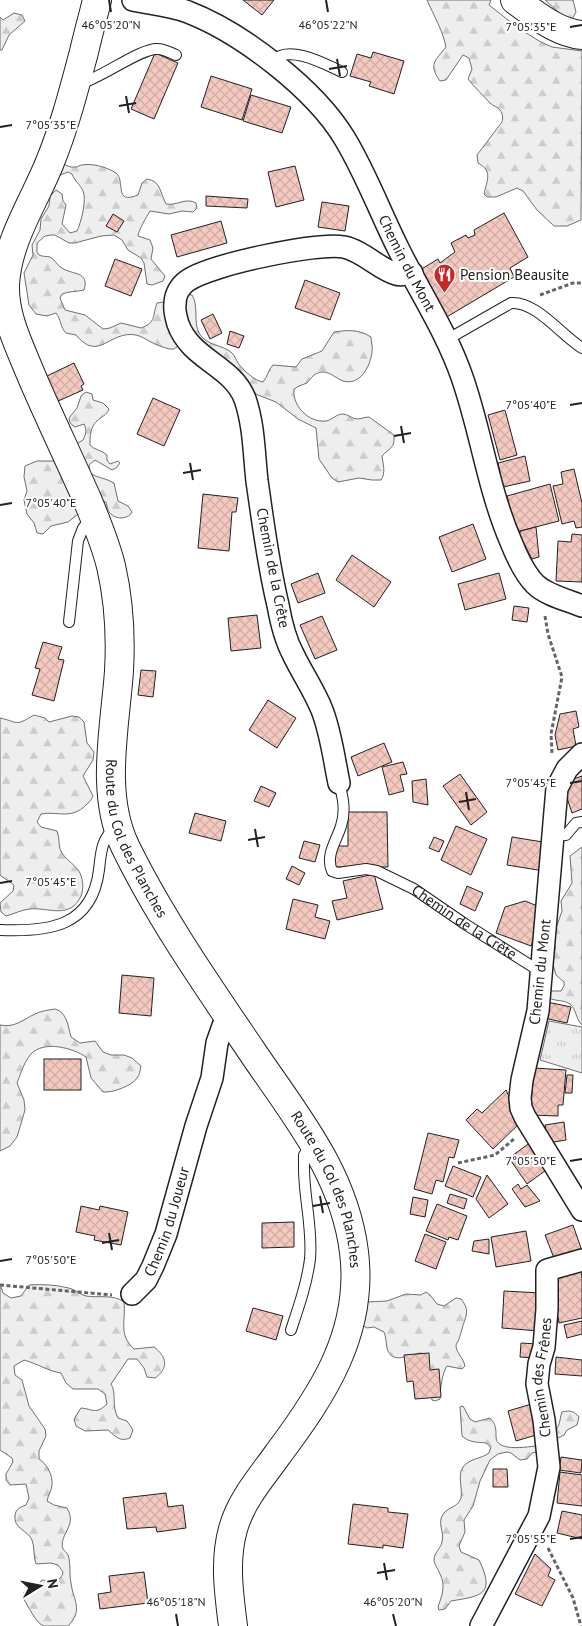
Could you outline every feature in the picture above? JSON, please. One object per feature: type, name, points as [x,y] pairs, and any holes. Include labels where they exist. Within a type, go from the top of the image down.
[{"type":"street","name":"Route du Col des Planches","points":[[97,0],[75,85],[57,144],[9,257],[5,301],[19,347],[103,537],[111,566],[119,623],[119,668],[112,776],[113,803],[117,827],[169,923],[229,1017],[314,1143],[331,1174],[348,1220],[354,1255],[353,1300],[341,1349],[328,1381],[305,1418],[256,1483],[232,1531],[228,1558],[233,1626]]},
{"type":"street","name":"Chemin du Mont","points":[[133,0],[174,8],[208,20],[234,36],[271,63],[315,102],[344,138],[363,172],[384,219],[448,339],[476,420],[493,490],[506,532],[524,570],[540,588],[582,606]]},
{"type":"street","points":[[515,0],[550,24],[565,31],[582,35]]},
{"type":"street","name":"Chemin de la Crête","points":[[339,783],[326,722],[311,685],[292,652],[282,623],[266,540],[250,418],[244,397],[232,379],[202,356],[187,340],[176,316],[175,300],[182,285],[198,275],[234,263],[314,248],[345,248],[368,258],[396,274],[412,273]]},
{"type":"street","name":"Chemin du Mont","points":[[582,754],[561,778],[556,797],[538,1012],[522,1080],[520,1098],[521,1108],[530,1125],[582,1210]]},
{"type":"street","name":"Chemin du Joueur","points":[[132,1294],[146,1280],[166,1234],[196,1126],[212,1078],[217,1043],[222,1026],[229,1017]]},
{"type":"street","name":"Chemin des Frênes","points":[[481,1626],[539,1516],[550,1467],[537,1384],[539,1364],[544,1347],[547,1309],[547,1270],[582,1260]]},
{"type":"lane","points":[[75,85],[95,78],[148,50],[159,49],[176,55]]},
{"type":"lane","points":[[271,63],[276,57],[283,55],[304,56],[342,72]]},
{"type":"lane","points":[[448,339],[511,303],[520,302],[582,348]]},
{"type":"lane","points":[[69,622],[78,541],[83,528],[87,523],[95,519]]},
{"type":"lane","name":"Chemin de la Crête","points":[[339,783],[344,804],[342,825],[330,854],[332,871],[338,873],[366,869],[377,871],[414,889],[542,972]]},
{"type":"lane","points":[[553,836],[566,835],[576,824],[582,822]]},
{"type":"lane","points":[[0,930],[48,927],[68,921],[78,915],[90,902],[95,892],[106,836],[117,827]]},
{"type":"lane","points":[[291,1330],[306,1282],[310,1258],[304,1155],[314,1143]]},
{"type":"path","points":[[520,302],[574,283],[582,283]]},
{"type":"path","points":[[540,588],[548,634],[562,677],[551,734],[553,762],[561,778]]},
{"type":"path","points":[[458,1163],[495,1155],[530,1125]]},
{"type":"path","points":[[0,1285],[118,1296],[132,1294]]},
{"type":"path","points":[[539,1516],[550,1554],[573,1598],[581,1626]]},
{"type":"green space","points":[[427,0],[491,0],[489,5],[539,41],[552,47],[582,51],[581,220],[567,226],[554,226],[537,210],[523,191],[517,188],[496,197],[487,197],[484,194],[488,176],[486,169],[478,163],[477,155],[502,122],[502,114],[468,79],[472,69],[469,58],[463,55],[446,80],[440,81],[436,75],[434,63],[446,47],[441,29]]},
{"type":"green space","points":[[545,0],[573,0],[576,12],[572,19],[563,16]]},
{"type":"green space","points":[[14,13],[22,15],[25,21],[9,35],[2,50],[0,50],[0,17],[3,20]]},
{"type":"green space","points":[[60,162],[71,167],[82,165],[99,166],[116,173],[119,177],[121,191],[125,197],[138,195],[142,183],[147,179],[152,180],[158,185],[166,204],[192,201],[196,203],[197,208],[193,212],[182,211],[169,214],[150,211],[147,216],[138,236],[150,240],[153,248],[151,259],[165,276],[163,281],[152,285],[147,284],[144,263],[141,258],[128,250],[122,240],[114,235],[101,236],[75,243],[69,243],[55,235],[45,236],[37,243],[39,255],[50,257],[60,267],[79,274],[84,280],[84,290],[62,294],[60,298],[65,310],[85,315],[103,329],[121,323],[141,328],[152,321],[157,303],[164,302],[166,314],[185,294],[192,295],[195,304],[196,324],[202,337],[210,343],[228,350],[246,372],[256,380],[263,382],[273,365],[296,367],[302,359],[322,351],[334,332],[353,331],[366,334],[371,337],[372,352],[369,364],[359,378],[349,382],[328,373],[317,373],[307,383],[294,389],[294,395],[303,412],[314,419],[326,421],[343,414],[357,419],[369,417],[394,435],[393,445],[382,456],[384,471],[381,480],[359,478],[338,482],[332,478],[319,459],[316,428],[298,419],[276,402],[258,395],[181,344],[174,349],[169,349],[138,336],[127,335],[98,346],[91,346],[84,343],[76,335],[66,333],[56,313],[47,316],[36,314],[29,305],[24,273],[33,255],[32,245],[40,230],[41,219],[49,206],[50,196],[56,190],[62,194],[66,205],[62,224],[70,233],[77,231],[83,211],[83,191],[72,174],[68,172],[60,175],[55,173]]},
{"type":"green space","points":[[86,392],[92,394],[93,400],[103,403],[109,409],[93,426],[90,435],[90,445],[107,455],[107,460],[110,464],[118,461],[120,463],[112,470],[95,460],[89,465],[90,473],[114,483],[118,501],[128,506],[132,512],[126,517],[116,517],[109,512],[106,502],[102,501],[68,522],[51,526],[43,534],[37,533],[34,523],[27,514],[24,500],[27,491],[24,477],[25,466],[37,461],[62,461],[76,444],[83,440],[86,432],[84,424],[75,427],[70,423],[69,418],[77,408],[81,396]]},
{"type":"green space","points":[[34,715],[45,718],[49,722],[72,716],[79,717],[84,722],[87,743],[94,752],[93,760],[83,776],[93,796],[89,802],[80,810],[70,814],[41,814],[37,822],[41,827],[57,831],[61,851],[80,873],[83,890],[81,896],[71,908],[58,911],[29,909],[6,916],[1,912],[0,903],[13,891],[14,885],[0,875],[0,718],[19,722]]},
{"type":"green space","points":[[582,847],[582,1025],[570,1004],[550,999],[548,992],[561,991],[564,986],[564,982],[556,975],[552,961],[555,949],[554,934],[562,911],[561,901],[572,883],[570,856]]},
{"type":"green space","points":[[55,1009],[65,1016],[71,1037],[80,1043],[95,1041],[103,1052],[132,1058],[141,1066],[139,1075],[126,1086],[103,1092],[91,1078],[86,1057],[59,1047],[43,1047],[37,1050],[26,1060],[17,1083],[24,1100],[25,1110],[17,1137],[10,1146],[0,1151],[0,1025],[5,1026],[18,1023],[37,1013]]},
{"type":"green space","points":[[549,1021],[582,1027],[582,1073],[540,1060]]},
{"type":"green space","points":[[0,1284],[3,1293],[11,1298],[21,1296],[29,1285],[39,1285],[72,1289],[86,1296],[116,1298],[124,1302],[124,1333],[129,1343],[134,1349],[154,1347],[162,1355],[165,1362],[163,1370],[155,1378],[147,1377],[144,1368],[137,1359],[128,1359],[111,1384],[114,1391],[115,1408],[118,1418],[127,1421],[133,1430],[130,1438],[123,1439],[116,1437],[108,1430],[85,1431],[76,1426],[74,1419],[81,1408],[97,1410],[107,1404],[105,1394],[98,1389],[73,1389],[66,1383],[61,1373],[24,1360],[14,1366],[15,1375],[22,1380],[29,1406],[45,1429],[46,1436],[39,1451],[39,1459],[47,1467],[52,1477],[52,1487],[47,1501],[67,1508],[70,1514],[69,1525],[62,1544],[69,1558],[70,1580],[77,1610],[76,1615],[68,1626],[41,1625],[23,1598],[24,1592],[35,1588],[42,1580],[58,1580],[63,1572],[58,1565],[51,1563],[36,1564],[32,1540],[18,1526],[15,1520],[16,1511],[26,1505],[29,1498],[26,1484],[10,1485],[6,1480],[6,1474],[13,1462],[12,1458],[0,1450]]},
{"type":"green space","points":[[426,1292],[437,1304],[444,1306],[456,1298],[461,1299],[467,1311],[456,1345],[465,1366],[462,1369],[447,1366],[441,1386],[440,1399],[435,1401],[432,1400],[426,1358],[422,1353],[402,1358],[393,1357],[387,1348],[384,1332],[374,1327],[367,1328],[362,1325],[366,1302],[387,1301],[406,1294],[421,1295]]},
{"type":"green space","points":[[463,1406],[470,1419],[475,1422],[490,1418],[495,1427],[497,1442],[501,1445],[515,1448],[544,1445],[551,1432],[557,1429],[562,1412],[572,1412],[579,1417],[577,1425],[552,1441],[545,1450],[532,1453],[527,1459],[520,1460],[507,1452],[498,1454],[490,1460],[480,1481],[473,1506],[464,1520],[465,1532],[459,1546],[461,1552],[479,1560],[484,1572],[486,1587],[478,1595],[451,1601],[445,1609],[439,1610],[443,1583],[434,1560],[443,1538],[441,1520],[444,1513],[458,1503],[461,1498],[460,1474],[463,1467],[469,1462],[489,1453],[491,1447],[486,1443],[471,1441],[462,1436],[460,1407]]},
{"type":"building","points":[[243,0],[274,0],[262,15]]},
{"type":"building","points":[[373,52],[404,61],[394,94],[369,86],[371,82],[350,76],[357,54],[371,58]]},
{"type":"building","points":[[155,53],[178,63],[154,119],[131,109]]},
{"type":"building","points":[[211,76],[252,89],[242,120],[201,107]]},
{"type":"building","points":[[251,95],[291,107],[282,133],[243,121]]},
{"type":"building","points":[[295,166],[304,200],[276,207],[268,172]]},
{"type":"building","points":[[206,196],[248,199],[247,208],[206,206]]},
{"type":"building","points":[[322,202],[349,206],[345,231],[318,227]]},
{"type":"building","points":[[504,213],[528,257],[510,268],[514,277],[445,318],[420,270],[438,259],[440,263],[455,252],[451,243],[466,235],[468,238],[475,235],[474,230]]},
{"type":"building","points":[[113,214],[124,221],[117,232],[106,226]]},
{"type":"building","points":[[221,221],[227,243],[177,257],[171,235]]},
{"type":"building","points":[[115,259],[142,269],[131,296],[105,286]]},
{"type":"building","points":[[305,280],[340,293],[330,320],[295,308]]},
{"type":"building","points":[[213,314],[222,333],[210,339],[201,320]]},
{"type":"building","points":[[230,331],[244,336],[239,348],[227,344]]},
{"type":"building","points":[[74,363],[84,384],[81,386],[83,390],[56,402],[45,377]]},
{"type":"building","points":[[153,398],[180,410],[164,446],[137,434]]},
{"type":"building","points":[[505,410],[517,455],[500,460],[488,415]]},
{"type":"building","points":[[525,456],[530,481],[503,487],[498,463]]},
{"type":"building","points":[[574,469],[582,503],[582,527],[576,528],[574,521],[562,524],[553,486],[563,484],[561,472]]},
{"type":"building","points":[[550,484],[559,521],[516,532],[507,496]]},
{"type":"building","points":[[203,494],[238,498],[236,512],[232,512],[229,551],[198,548]]},
{"type":"building","points":[[473,524],[486,559],[452,572],[439,537]]},
{"type":"building","points":[[536,527],[539,557],[532,559],[519,534],[521,531]]},
{"type":"building","points":[[572,534],[582,535],[582,582],[556,581],[558,541],[571,542]]},
{"type":"building","points":[[352,555],[391,582],[374,607],[336,580]]},
{"type":"building","points":[[318,573],[325,593],[298,603],[291,584]]},
{"type":"building","points":[[499,573],[506,599],[465,610],[458,584]]},
{"type":"building","points":[[514,606],[529,608],[527,622],[512,620]]},
{"type":"building","points":[[257,615],[261,648],[231,651],[228,618]]},
{"type":"building","points":[[322,616],[337,650],[315,659],[300,625]]},
{"type":"building","points":[[43,642],[62,647],[58,659],[64,660],[54,701],[32,695],[40,669],[35,668]]},
{"type":"building","points":[[141,670],[156,671],[153,697],[138,695]]},
{"type":"building","points":[[268,700],[296,718],[277,748],[249,730]]},
{"type":"building","points":[[576,711],[579,727],[573,729],[576,746],[558,750],[555,735],[560,714]]},
{"type":"building","points":[[384,743],[392,762],[358,776],[351,757]]},
{"type":"building","points":[[403,762],[407,774],[400,775],[404,791],[389,795],[382,767]]},
{"type":"building","points":[[460,774],[487,812],[471,825],[443,786]]},
{"type":"building","points":[[582,776],[582,809],[572,813],[562,783]]},
{"type":"building","points":[[426,779],[428,805],[413,802],[412,781]]},
{"type":"building","points":[[261,786],[276,793],[269,807],[254,801]]},
{"type":"building","points":[[348,812],[387,812],[388,867],[335,867],[335,846],[348,846]]},
{"type":"building","points":[[195,813],[226,821],[221,841],[189,833]]},
{"type":"building","points":[[456,826],[487,839],[471,875],[441,860]]},
{"type":"building","points":[[434,837],[444,841],[439,852],[429,848]]},
{"type":"building","points":[[512,837],[549,843],[544,871],[507,865]]},
{"type":"building","points":[[304,841],[320,845],[315,862],[299,858]]},
{"type":"building","points":[[292,866],[305,873],[299,885],[286,879]]},
{"type":"building","points":[[374,874],[383,909],[337,920],[332,901],[347,898],[343,881]]},
{"type":"building","points":[[467,886],[483,893],[475,911],[460,904]]},
{"type":"building","points":[[293,899],[318,905],[315,917],[330,921],[325,939],[286,929]]},
{"type":"building","points":[[525,901],[545,909],[531,946],[496,933],[505,907]]},
{"type":"building","points":[[122,975],[154,978],[151,1016],[119,1013]]},
{"type":"building","points":[[547,1002],[571,1007],[567,1023],[544,1018]]},
{"type":"building","points":[[44,1059],[81,1059],[81,1090],[44,1090]]},
{"type":"building","points":[[534,1068],[566,1070],[563,1105],[558,1105],[558,1116],[530,1115]]},
{"type":"building","points":[[567,1075],[573,1075],[572,1093],[565,1093]]},
{"type":"building","points":[[506,1090],[521,1122],[493,1149],[466,1120],[477,1109],[482,1113]]},
{"type":"building","points":[[564,1122],[566,1140],[548,1143],[545,1125]]},
{"type":"building","points":[[428,1133],[459,1140],[454,1158],[449,1157],[443,1182],[436,1180],[432,1194],[414,1189]]},
{"type":"building","points":[[531,1142],[549,1168],[527,1184],[509,1158]]},
{"type":"building","points":[[453,1166],[481,1177],[473,1197],[445,1186]]},
{"type":"building","points":[[487,1175],[508,1204],[489,1218],[476,1199]]},
{"type":"building","points":[[518,1184],[521,1189],[527,1185],[540,1201],[525,1207],[512,1189]]},
{"type":"building","points":[[450,1194],[467,1199],[464,1209],[447,1203]]},
{"type":"building","points":[[413,1197],[428,1200],[425,1217],[410,1214]]},
{"type":"building","points":[[437,1204],[467,1216],[458,1240],[449,1237],[448,1240],[426,1231]]},
{"type":"building","points":[[81,1206],[99,1210],[100,1206],[128,1212],[121,1245],[94,1240],[95,1236],[76,1232]]},
{"type":"building","points":[[294,1222],[294,1247],[262,1248],[262,1223]]},
{"type":"building","points":[[573,1225],[582,1251],[555,1261],[545,1235]]},
{"type":"building","points":[[526,1231],[531,1261],[496,1267],[491,1237]]},
{"type":"building","points":[[425,1234],[446,1242],[436,1269],[415,1261]]},
{"type":"building","points":[[489,1239],[489,1254],[472,1251],[474,1241]]},
{"type":"building","points":[[580,1266],[582,1278],[582,1318],[559,1323],[553,1290],[553,1271]]},
{"type":"building","points":[[504,1291],[541,1293],[539,1331],[502,1328]]},
{"type":"building","points":[[253,1308],[283,1316],[276,1340],[246,1331]]},
{"type":"building","points":[[582,1321],[582,1334],[567,1338],[564,1325]]},
{"type":"building","points":[[521,1343],[537,1344],[536,1358],[520,1357]]},
{"type":"building","points":[[429,1353],[430,1370],[439,1369],[441,1397],[415,1399],[413,1381],[407,1382],[404,1355]]},
{"type":"building","points":[[556,1357],[582,1360],[582,1376],[555,1374]]},
{"type":"building","points":[[535,1403],[543,1433],[516,1441],[508,1411]]},
{"type":"building","points":[[561,1457],[582,1460],[581,1473],[559,1470]]},
{"type":"building","points":[[493,1469],[507,1469],[508,1487],[493,1487]]},
{"type":"building","points":[[560,1472],[582,1475],[582,1506],[557,1503]]},
{"type":"building","points":[[166,1493],[168,1507],[183,1505],[186,1528],[157,1532],[156,1527],[127,1529],[123,1498]]},
{"type":"building","points":[[353,1504],[388,1508],[388,1512],[408,1514],[403,1548],[383,1545],[383,1548],[348,1544]]},
{"type":"building","points":[[562,1511],[582,1515],[582,1539],[557,1533]]},
{"type":"building","points":[[535,1554],[551,1569],[548,1576],[555,1580],[542,1606],[515,1594]]},
{"type":"building","points":[[144,1572],[148,1603],[100,1609],[98,1594],[111,1592],[109,1576]]},
{"type":"place","name":"Pension Beausite","points":[[444,294]]}]
